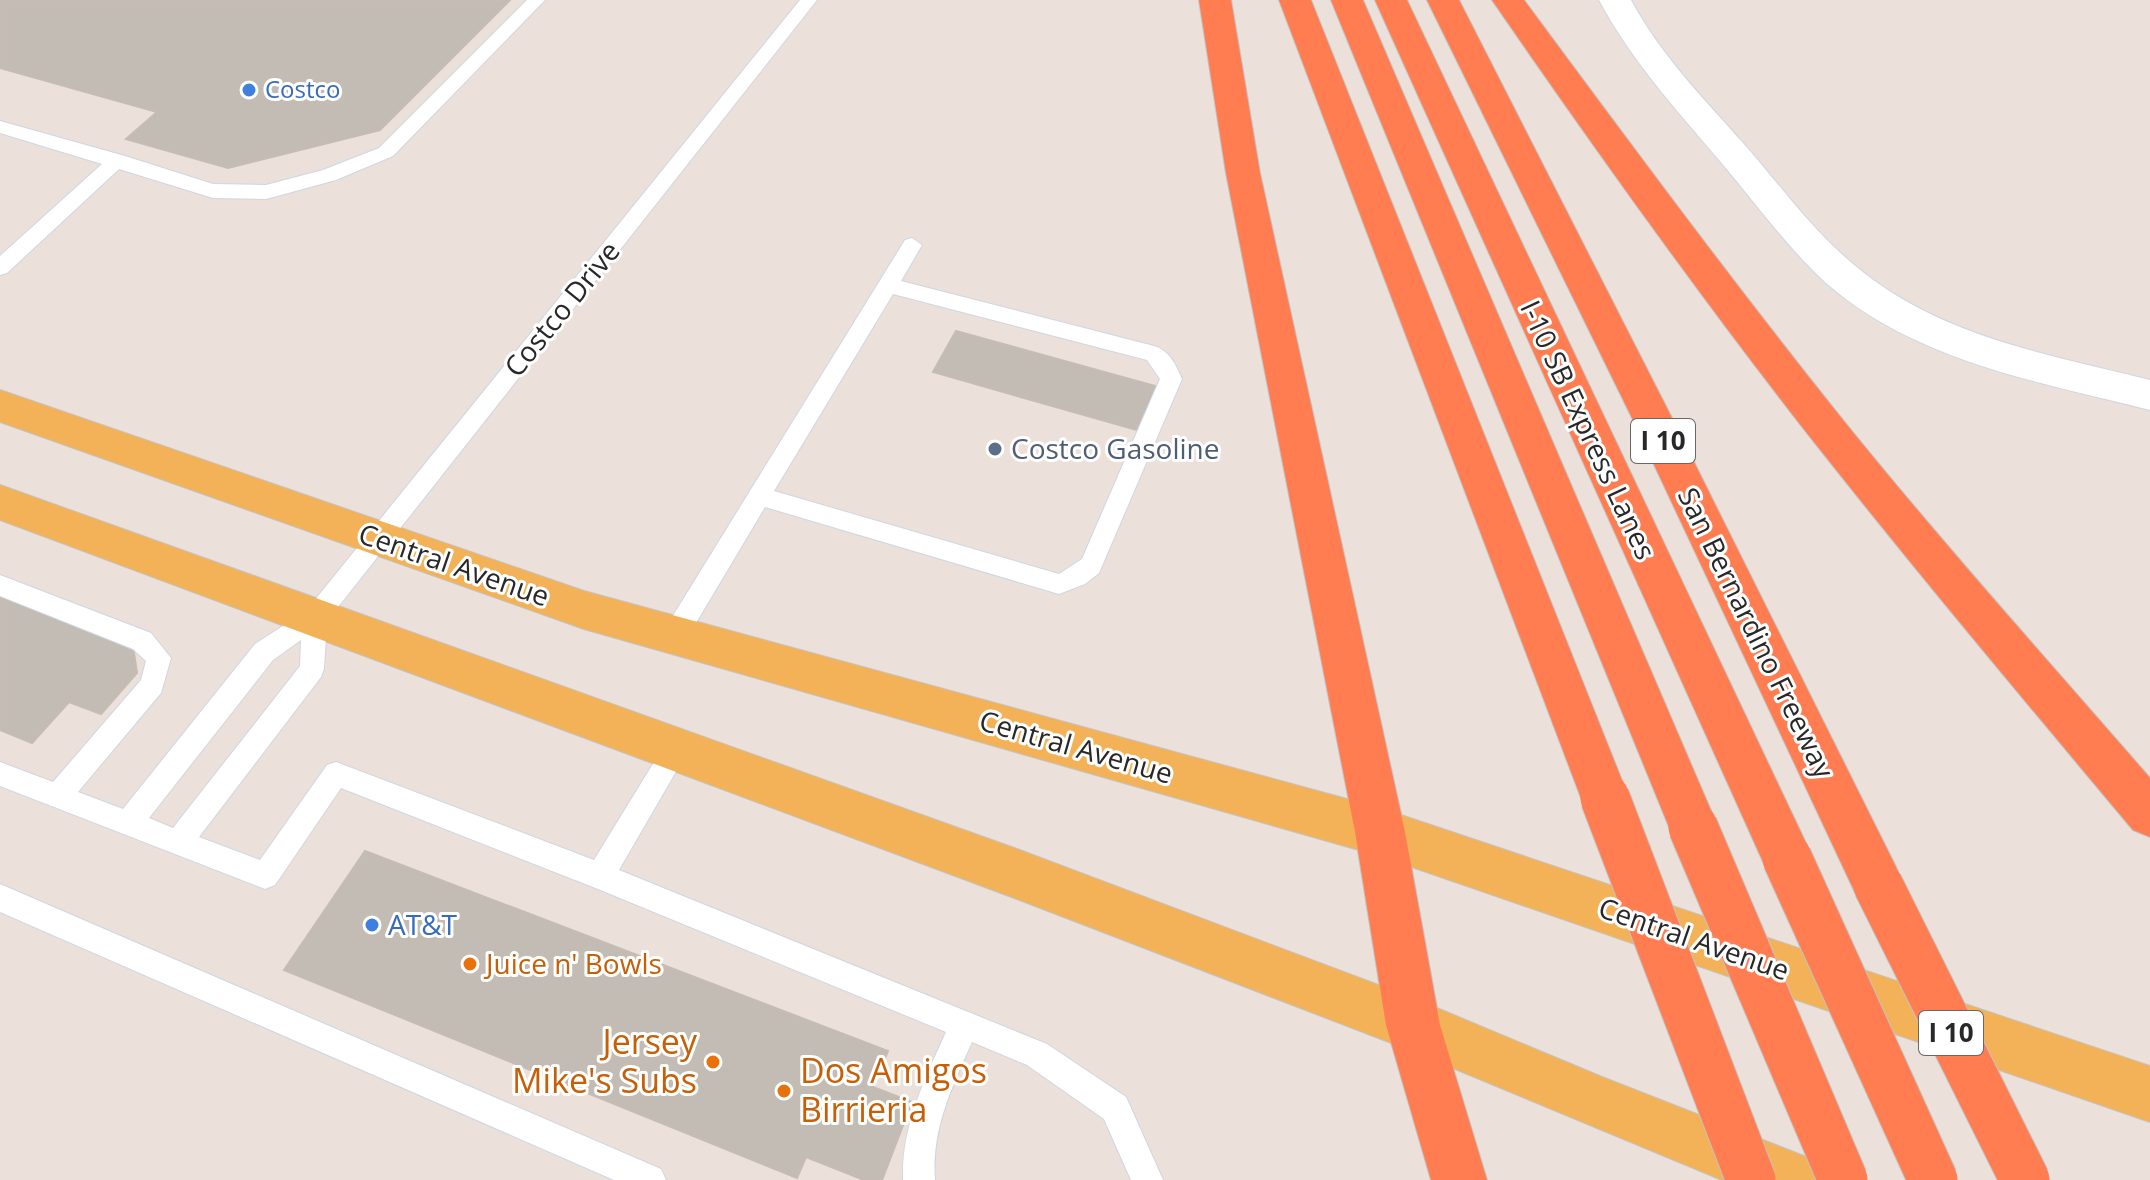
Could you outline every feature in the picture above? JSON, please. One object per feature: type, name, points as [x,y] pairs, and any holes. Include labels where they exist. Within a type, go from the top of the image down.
[{"type":"highway","points":[[1215,0],[1243,173],[1380,832],[1413,1025],[1459,1180]]},
{"type":"highway","points":[[1295,0],[1751,1180]]},
{"type":"highway","name":"I-10 SB Express Lanes","points":[[1347,0],[1843,1180]]},
{"type":"highway","name":"I-10 SB Express Lanes","points":[[1391,0],[1933,1180]]},
{"type":"highway","name":"San Bernardino Freeway","points":[[1443,0],[1654,422],[2025,1180]]},
{"type":"highway","points":[[1508,0],[1617,152],[1822,423],[1945,574],[2150,814]]},
{"type":"main road","name":"Central Avenue","points":[[0,406],[584,610],[1380,832],[2150,1094]]},
{"type":"main road","points":[[0,502],[1017,874],[1413,1025],[1600,1104],[1794,1180]]},
{"type":"street","points":[[1615,0],[1639,41],[1665,75],[1824,259],[1856,287],[1897,315],[1944,337],[2008,359],[2150,395]]},
{"type":"lane","points":[[0,127],[213,191],[266,192],[329,175],[386,152],[537,0]]},
{"type":"lane","name":"Costco Drive","points":[[128,824],[264,652],[315,618],[809,0]]},
{"type":"lane","points":[[0,268],[118,160]]},
{"type":"lane","points":[[675,635],[912,245]]},
{"type":"lane","points":[[759,496],[1059,584],[1077,577],[1091,566],[1171,379],[1165,365],[1154,354],[888,285]]},
{"type":"lane","points":[[0,585],[142,641],[159,658],[152,685],[58,796]]},
{"type":"lane","points":[[178,843],[312,669],[315,618]]},
{"type":"lane","points":[[600,876],[676,749]]},
{"type":"lane","points":[[0,774],[265,876],[336,774],[600,876],[1037,1054],[1115,1108],[1147,1180]]},
{"type":"lane","points":[[0,898],[650,1180]]},
{"type":"lane","points":[[919,1180],[915,1159],[935,1094],[965,1023]]},
{"type":"building","name":"Costco","points":[[0,0],[510,0],[380,130],[228,168],[126,139],[157,112],[0,68]]},
{"type":"building","points":[[956,331],[1162,388],[1144,432],[933,372]]},
{"type":"building","points":[[0,597],[133,646],[137,673],[101,714],[69,702],[32,743],[0,730]]},
{"type":"building","points":[[365,851],[888,1051],[873,1087],[912,1102],[882,1180],[864,1180],[806,1157],[797,1178],[284,970]]},
{"type":"place","name":"Costco","points":[[249,90]]},
{"type":"place","name":"Costco Gasoline","points":[[995,449]]},
{"type":"place","name":"AT&T","points":[[372,925]]},
{"type":"place","name":"Juice n' Bowls","points":[[470,964]]},
{"type":"place","name":"Jersey Mike's Subs","points":[[713,1062]]},
{"type":"place","name":"Dos Amigos Birrieria","points":[[784,1091]]}]
